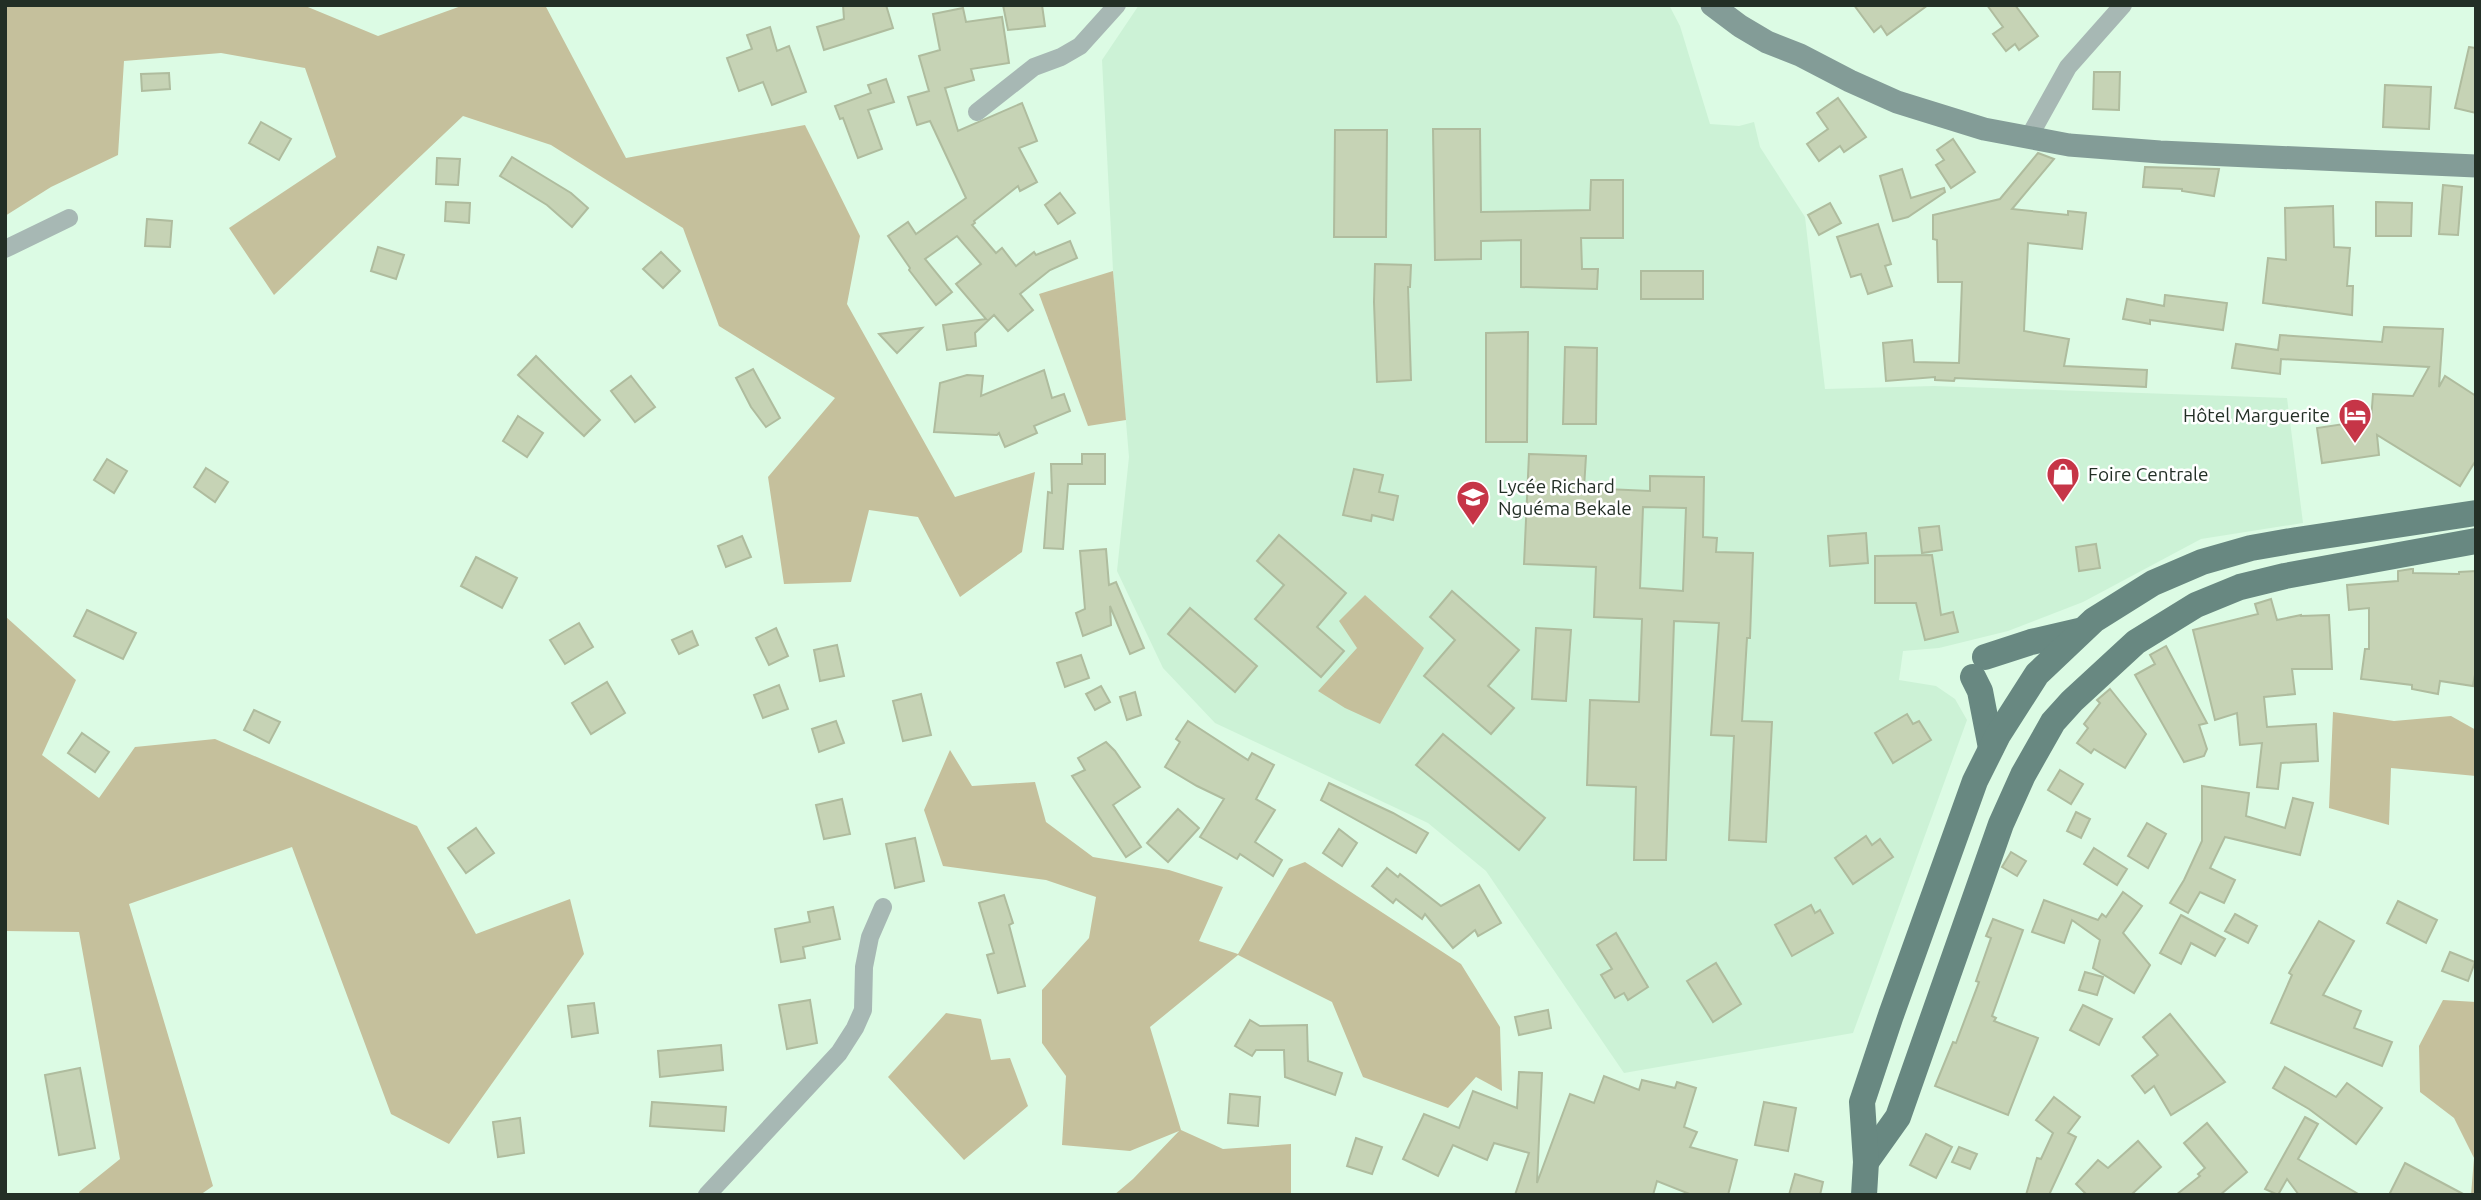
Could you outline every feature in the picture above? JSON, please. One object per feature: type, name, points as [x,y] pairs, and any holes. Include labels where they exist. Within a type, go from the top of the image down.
[{"type":"main road","points":[[1712,5],[1767,42],[1897,102],[1984,130],[2069,145],[2160,152],[2476,166]]},
{"type":"main road","points":[[1864,1195],[1866,1162],[1862,1102],[1975,781],[2017,703],[2037,674],[2094,620],[2153,583],[2202,562],[2251,548],[2476,513]]},
{"type":"main road","points":[[1866,1162],[1898,1117],[2001,824],[2023,775],[2053,722],[2072,701],[2136,642],[2196,605],[2240,587],[2285,576],[2476,541]]},
{"type":"main road","points":[[1991,748],[1979,691],[1979,667],[2031,642],[2084,629]]},
{"type":"street","points":[[977,113],[1034,67],[1061,57],[1080,46],[1117,5]]},
{"type":"street","points":[[2029,137],[2068,67],[2123,5]]},
{"type":"street","points":[[5,249],[69,218]]},
{"type":"street","points":[[707,1195],[839,1053],[855,1028],[863,1010],[864,967],[870,937],[883,907]]},
{"type":"shaded area","points":[[5,5],[303,5],[378,36],[464,5],[545,5],[626,158],[805,125],[860,236],[847,304],[955,497],[1035,472],[1022,552],[960,597],[918,517],[869,510],[851,582],[784,584],[768,477],[835,398],[719,326],[683,228],[551,145],[463,116],[274,295],[229,228],[336,157],[305,68],[221,53],[124,61],[118,155],[51,187],[5,216]]},
{"type":"shaded area","name":"Lycée Richard Nguéma Bekale","points":[[1139,5],[1669,5],[1680,26],[1710,124],[1739,126],[1754,122],[1760,147],[1805,217],[1825,389],[1934,386],[2287,398],[2303,523],[2201,539],[2083,602],[2008,631],[1939,648],[1903,651],[1899,680],[1936,686],[1955,699],[1967,720],[1853,1033],[1624,1073],[1486,871],[1428,823],[1215,723],[1163,668],[1117,571],[1129,457],[1113,270],[1102,60]]},
{"type":"shaded area","points":[[1113,271],[1126,420],[1088,426],[1039,294]]},
{"type":"shaded area","points":[[1365,595],[1424,648],[1380,724],[1345,708],[1318,691],[1357,648],[1339,621]]},
{"type":"shaded area","points":[[5,616],[76,680],[42,755],[99,798],[135,747],[215,739],[417,826],[476,934],[570,899],[584,954],[449,1144],[391,1114],[292,847],[129,904],[213,1186],[200,1195],[80,1195],[79,1192],[120,1159],[79,932],[5,931]]},
{"type":"shaded area","points":[[2333,712],[2394,721],[2451,716],[2476,730],[2476,776],[2391,768],[2389,825],[2329,808]]},
{"type":"shaded area","points":[[950,750],[972,786],[1035,782],[1046,822],[1093,857],[1169,870],[1223,887],[1199,941],[1238,954],[1289,868],[1305,862],[1461,964],[1500,1027],[1502,1091],[1476,1077],[1448,1108],[1363,1077],[1332,1002],[1238,955],[1150,1027],[1181,1130],[1223,1149],[1291,1144],[1291,1195],[1114,1195],[1179,1131],[1130,1151],[1062,1145],[1066,1076],[1042,1043],[1042,990],[1089,938],[1096,897],[1046,880],[943,866],[924,810]]},
{"type":"shaded area","points":[[2443,1000],[2476,1002],[2476,1195],[2471,1195],[2474,1158],[2454,1118],[2420,1092],[2419,1046]]},
{"type":"shaded area","points":[[946,1013],[981,1019],[991,1060],[1010,1058],[1028,1106],[964,1160],[888,1077]]},
{"type":"building","points":[[843,5],[886,5],[893,28],[824,50],[817,27],[844,19]]},
{"type":"building","points":[[1003,5],[1042,5],[1045,26],[1008,30]]},
{"type":"building","points":[[1854,5],[1928,5],[1887,35],[1881,26],[1874,32]]},
{"type":"building","points":[[1987,5],[2015,5],[2038,36],[2019,50],[2015,44],[2006,51],[1993,34],[2003,27]]},
{"type":"building","points":[[963,8],[966,22],[1002,17],[1009,63],[971,69],[974,80],[945,88],[958,131],[1022,103],[1037,141],[1019,148],[1037,182],[1020,191],[1018,186],[972,225],[996,253],[1002,248],[1016,266],[1034,252],[1036,255],[1070,241],[1077,258],[1050,270],[1020,294],[1033,310],[1008,331],[994,315],[975,333],[976,346],[947,350],[943,325],[986,319],[956,284],[981,264],[957,236],[925,259],[952,292],[936,305],[909,270],[888,236],[908,222],[916,234],[966,198],[930,121],[917,125],[908,97],[929,91],[919,56],[940,50],[933,14]]},
{"type":"building","points":[[770,27],[777,51],[789,46],[806,92],[772,105],[763,82],[739,91],[727,58],[752,49],[747,35]]},
{"type":"building","points":[[2469,47],[2476,48],[2476,113],[2455,108]]},
{"type":"building","points":[[2094,72],[2120,72],[2119,110],[2093,109]]},
{"type":"building","points":[[169,73],[170,89],[142,91],[141,74]]},
{"type":"building","points":[[886,79],[894,102],[868,110],[882,149],[858,158],[843,118],[840,119],[835,106],[871,93],[868,85]]},
{"type":"building","points":[[2385,85],[2431,87],[2429,129],[2383,127]]},
{"type":"building","points":[[1838,98],[1866,137],[1844,152],[1840,146],[1819,161],[1807,144],[1828,129],[1817,113]]},
{"type":"building","points":[[261,122],[291,139],[279,160],[249,143]]},
{"type":"building","points":[[1433,129],[1480,129],[1481,212],[1590,210],[1591,180],[1623,180],[1623,238],[1581,238],[1582,269],[1598,269],[1597,289],[1521,287],[1521,240],[1481,241],[1481,259],[1435,260]]},
{"type":"building","points":[[1335,130],[1387,130],[1386,237],[1334,237]]},
{"type":"building","points":[[1953,139],[1975,172],[1951,188],[1936,165],[1944,160],[1937,150]]},
{"type":"building","points":[[2038,153],[2054,159],[2012,209],[2068,215],[2068,211],[2086,213],[2082,249],[2028,243],[2024,331],[2069,339],[2064,366],[2147,370],[2146,387],[1955,378],[1954,381],[1935,380],[1935,377],[1886,381],[1883,343],[1912,340],[1914,362],[1959,363],[1962,282],[1938,282],[1937,240],[1933,239],[1933,215],[2000,199]]},
{"type":"building","points":[[512,157],[571,193],[588,208],[572,227],[547,205],[500,176]]},
{"type":"building","points":[[437,158],[460,159],[458,185],[436,184]]},
{"type":"building","points":[[2145,167],[2219,169],[2214,196],[2182,189],[2143,187]]},
{"type":"building","points":[[1902,169],[1911,198],[1944,188],[1945,192],[1908,217],[1893,221],[1880,176]]},
{"type":"building","points":[[2443,185],[2462,187],[2458,235],[2439,234]]},
{"type":"building","points":[[1060,193],[1075,213],[1058,224],[1045,205]]},
{"type":"building","points":[[446,202],[470,203],[469,223],[445,221]]},
{"type":"building","points":[[2376,202],[2412,203],[2411,236],[2376,236]]},
{"type":"building","points":[[1830,203],[1841,223],[1819,235],[1808,215]]},
{"type":"building","points":[[2333,206],[2334,247],[2350,248],[2347,286],[2353,286],[2352,315],[2263,303],[2268,258],[2286,260],[2285,208]]},
{"type":"building","points":[[147,219],[172,221],[170,247],[145,246]]},
{"type":"building","points":[[1878,224],[1891,264],[1885,266],[1892,286],[1868,294],[1861,274],[1851,277],[1837,237]]},
{"type":"building","points":[[378,247],[404,255],[396,279],[371,271]]},
{"type":"building","points":[[661,252],[680,271],[663,288],[643,269]]},
{"type":"building","points":[[1375,264],[1411,265],[1408,287],[1411,380],[1377,382]]},
{"type":"building","points":[[1641,271],[1703,271],[1703,299],[1641,299]]},
{"type":"building","points":[[2165,295],[2227,303],[2223,330],[2123,319],[2127,299],[2164,306]]},
{"type":"building","points":[[2384,327],[2443,329],[2439,387],[2445,376],[2476,396],[2476,460],[2460,486],[2377,435],[2379,455],[2322,463],[2317,428],[2371,420],[2373,394],[2413,396],[2429,367],[2281,359],[2280,374],[2232,368],[2236,344],[2278,350],[2280,335],[2382,342]]},
{"type":"building","points":[[922,328],[897,353],[879,334]]},
{"type":"building","points":[[1528,332],[1527,442],[1486,442],[1486,333]]},
{"type":"building","points":[[1565,347],[1597,348],[1596,424],[1563,424]]},
{"type":"building","points":[[536,356],[600,420],[584,436],[518,375]]},
{"type":"building","points":[[753,369],[780,418],[766,427],[751,407],[736,378]]},
{"type":"building","points":[[1044,370],[1052,398],[1064,394],[1070,411],[1034,426],[1037,433],[1005,447],[999,433],[934,432],[940,383],[967,375],[983,376],[981,396]]},
{"type":"building","points":[[631,376],[655,407],[635,422],[611,391]]},
{"type":"building","points":[[518,416],[543,433],[527,457],[503,441]]},
{"type":"building","points":[[1082,454],[1105,454],[1105,484],[1068,484],[1063,549],[1044,548],[1048,492],[1052,493],[1051,464],[1082,464]]},
{"type":"building","points":[[1529,454],[1586,456],[1584,488],[1650,491],[1650,476],[1704,477],[1703,537],[1717,538],[1716,552],[1753,553],[1750,638],[1747,638],[1742,721],[1772,722],[1766,842],[1729,840],[1734,736],[1711,735],[1719,623],[1674,621],[1666,860],[1634,860],[1636,787],[1587,785],[1590,700],[1639,702],[1642,619],[1594,617],[1596,567],[1524,564]],"holes":[[[1643,507],[1686,508],[1683,591],[1640,588]]]},
{"type":"building","points":[[107,459],[127,471],[114,493],[94,480]]},
{"type":"building","points":[[206,468],[228,482],[215,502],[194,487]]},
{"type":"building","points":[[1354,469],[1383,475],[1379,492],[1398,496],[1393,520],[1372,515],[1371,521],[1343,515]]},
{"type":"building","points":[[1939,526],[1942,550],[1922,553],[1919,528]]},
{"type":"building","points":[[1866,533],[1868,563],[1830,566],[1828,536]]},
{"type":"building","points":[[1279,535],[1346,593],[1317,627],[1344,651],[1321,677],[1255,619],[1284,585],[1257,561]]},
{"type":"building","points":[[742,536],[751,557],[726,567],[718,546]]},
{"type":"building","points":[[2096,544],[2100,568],[2079,571],[2076,547]]},
{"type":"building","points":[[1106,549],[1109,585],[1116,582],[1144,648],[1130,654],[1110,606],[1111,625],[1083,636],[1076,613],[1085,609],[1080,551]]},
{"type":"building","points":[[1932,555],[1941,615],[1953,612],[1958,632],[1925,640],[1916,603],[1875,603],[1875,556]]},
{"type":"building","points":[[476,557],[517,578],[502,608],[461,586]]},
{"type":"building","points":[[2413,569],[2413,573],[2459,574],[2476,571],[2476,669],[2473,686],[2440,681],[2438,694],[2412,689],[2412,685],[2361,679],[2365,649],[2369,649],[2369,608],[2349,610],[2347,585],[2398,581],[2398,571]]},
{"type":"building","points":[[1452,591],[1519,650],[1488,686],[1514,708],[1491,734],[1424,676],[1455,640],[1430,617]]},
{"type":"building","points":[[2271,599],[2277,620],[2301,615],[2329,615],[2332,669],[2292,669],[2295,694],[2264,697],[2267,727],[2316,724],[2318,761],[2281,763],[2278,789],[2257,787],[2262,743],[2240,745],[2237,713],[2215,720],[2193,630],[2258,614],[2255,604]]},
{"type":"building","points":[[1190,608],[1257,666],[1235,692],[1168,634]]},
{"type":"building","points":[[87,610],[136,633],[123,659],[74,636]]},
{"type":"building","points":[[579,623],[593,647],[565,664],[550,640]]},
{"type":"building","points":[[776,628],[788,656],[769,665],[756,638]]},
{"type":"building","points":[[1536,628],[1571,630],[1566,701],[1532,699]]},
{"type":"building","points":[[692,631],[698,645],[679,654],[672,640]]},
{"type":"building","points":[[837,645],[844,676],[820,681],[814,650]]},
{"type":"building","points":[[2166,646],[2207,723],[2199,725],[2207,749],[2204,756],[2184,762],[2135,675],[2155,664],[2150,655]]},
{"type":"building","points":[[1081,655],[1089,678],[1065,687],[1057,663]]},
{"type":"building","points":[[607,682],[625,713],[591,734],[572,703]]},
{"type":"building","points":[[779,685],[788,709],[763,718],[754,695]]},
{"type":"building","points":[[1101,686],[1110,702],[1095,710],[1086,694]]},
{"type":"building","points":[[2110,689],[2146,734],[2125,768],[2094,749],[2091,753],[2077,743],[2088,728],[2084,724],[2100,703],[2097,700]]},
{"type":"building","points":[[1135,692],[1141,715],[1127,720],[1120,697]]},
{"type":"building","points":[[921,694],[931,735],[903,741],[893,701]]},
{"type":"building","points":[[254,710],[280,722],[269,743],[244,730]]},
{"type":"building","points":[[1907,714],[1913,724],[1919,721],[1931,740],[1893,763],[1875,733]]},
{"type":"building","points":[[836,721],[844,743],[819,752],[812,729]]},
{"type":"building","points":[[1188,721],[1248,760],[1252,753],[1274,765],[1256,799],[1275,810],[1255,842],[1282,860],[1273,876],[1240,854],[1237,859],[1200,837],[1224,799],[1165,767],[1180,742],[1176,739]]},
{"type":"building","points":[[82,733],[109,752],[95,772],[68,753]]},
{"type":"building","points":[[1443,734],[1545,818],[1519,850],[1416,765]]},
{"type":"building","points":[[1106,742],[1140,787],[1113,805],[1141,847],[1126,857],[1072,776],[1085,770],[1078,758]]},
{"type":"building","points":[[2060,770],[2083,784],[2071,804],[2048,790]]},
{"type":"building","points":[[1329,783],[1428,833],[1416,853],[1321,800]]},
{"type":"building","points":[[2202,786],[2249,793],[2246,816],[2285,828],[2293,798],[2313,803],[2300,855],[2225,837],[2210,868],[2235,880],[2224,903],[2200,892],[2188,913],[2170,903],[2202,841]]},
{"type":"building","points":[[842,799],[850,834],[824,839],[816,805]]},
{"type":"building","points":[[1178,809],[1199,828],[1168,862],[1147,843]]},
{"type":"building","points":[[2076,812],[2090,819],[2081,838],[2067,831]]},
{"type":"building","points":[[2147,823],[2166,834],[2148,868],[2128,856]]},
{"type":"building","points":[[476,828],[494,853],[466,873],[448,848]]},
{"type":"building","points":[[1339,829],[1357,843],[1342,866],[1323,853]]},
{"type":"building","points":[[1866,836],[1872,845],[1880,839],[1893,857],[1853,884],[1835,858]]},
{"type":"building","points":[[915,838],[924,881],[895,888],[886,844]]},
{"type":"building","points":[[2094,848],[2127,869],[2117,885],[2084,864]]},
{"type":"building","points":[[2011,852],[2026,861],[2017,876],[2002,867]]},
{"type":"building","points":[[1387,868],[1398,877],[1400,874],[1441,906],[1479,885],[1501,923],[1478,936],[1475,930],[1453,948],[1425,914],[1422,919],[1396,899],[1393,903],[1372,886]]},
{"type":"building","points":[[2123,892],[2142,906],[2123,933],[2150,965],[2134,993],[2093,968],[2100,940],[2072,920],[2064,943],[2032,932],[2044,900],[2098,920],[2102,914],[2106,917]]},
{"type":"building","points":[[1004,895],[1013,923],[1009,925],[1025,986],[998,993],[987,955],[994,953],[979,903]]},
{"type":"building","points":[[2398,901],[2437,920],[2426,943],[2387,923]]},
{"type":"building","points":[[1811,905],[1815,913],[1820,910],[1833,933],[1792,956],[1775,925]]},
{"type":"building","points":[[833,907],[840,939],[803,947],[805,958],[781,962],[775,929],[810,922],[808,912]]},
{"type":"building","points":[[2235,914],[2257,926],[2248,943],[2225,931]]},
{"type":"building","points":[[2181,915],[2225,939],[2215,956],[2191,943],[2181,964],[2160,953]]},
{"type":"building","points":[[1993,919],[2023,930],[1992,1016],[1996,1018],[1994,1021],[2038,1038],[2008,1115],[1935,1086],[1953,1042],[1956,1043],[1979,982],[1976,981],[1991,938],[1986,936]]},
{"type":"building","points":[[2319,921],[2354,941],[2323,995],[2361,1011],[2354,1028],[2392,1042],[2382,1066],[2271,1023],[2292,975],[2289,973]]},
{"type":"building","points":[[1616,933],[1648,987],[1628,1000],[1624,993],[1615,998],[1601,975],[1612,969],[1597,945]]},
{"type":"building","points":[[2450,952],[2475,962],[2468,981],[2442,971]]},
{"type":"building","points":[[1716,963],[1741,1004],[1713,1022],[1687,981]]},
{"type":"building","points":[[2085,972],[2103,977],[2097,995],[2079,990]]},
{"type":"building","points":[[810,1000],[817,1043],[787,1049],[779,1005]]},
{"type":"building","points":[[594,1003],[598,1033],[572,1037],[568,1006]]},
{"type":"building","points":[[2083,1005],[2112,1019],[2099,1045],[2070,1030]]},
{"type":"building","points":[[1548,1010],[1551,1028],[1519,1035],[1515,1017]]},
{"type":"building","points":[[2170,1014],[2225,1082],[2171,1115],[2154,1086],[2145,1093],[2132,1076],[2158,1055],[2143,1037]]},
{"type":"building","points":[[1250,1020],[1260,1026],[1307,1025],[1308,1061],[1342,1073],[1335,1095],[1285,1077],[1284,1050],[1256,1050],[1252,1056],[1235,1046]]},
{"type":"building","points":[[721,1045],[723,1070],[660,1077],[658,1051]]},
{"type":"building","points":[[2285,1067],[2336,1097],[2347,1083],[2382,1108],[2356,1144],[2309,1109],[2273,1088]]},
{"type":"building","points":[[80,1068],[95,1148],[59,1155],[45,1075]]},
{"type":"building","points":[[1519,1072],[1542,1073],[1537,1183],[1570,1094],[1594,1103],[1604,1076],[1639,1090],[1642,1080],[1675,1088],[1677,1082],[1696,1088],[1684,1127],[1697,1132],[1690,1147],[1737,1160],[1728,1195],[1692,1195],[1657,1181],[1653,1195],[1515,1195],[1529,1153],[1494,1143],[1487,1160],[1453,1145],[1438,1176],[1403,1159],[1424,1114],[1459,1128],[1473,1091],[1517,1108]]},
{"type":"building","points":[[1230,1094],[1260,1097],[1258,1126],[1228,1123]]},
{"type":"building","points":[[2054,1097],[2080,1117],[2068,1133],[2076,1137],[2049,1195],[2026,1195],[2037,1158],[2041,1159],[2053,1133],[2036,1120]]},
{"type":"building","points":[[652,1102],[726,1107],[724,1131],[650,1126]]},
{"type":"building","points":[[1764,1102],[1796,1108],[1788,1151],[1755,1145]]},
{"type":"building","points":[[2305,1117],[2318,1124],[2298,1159],[2360,1195],[2299,1195],[2287,1179],[2278,1195],[2265,1189]]},
{"type":"building","points":[[520,1118],[524,1153],[498,1157],[493,1122]]},
{"type":"building","points":[[2207,1123],[2247,1172],[2220,1195],[2176,1195],[2200,1176],[2198,1174],[2205,1168],[2184,1143]]},
{"type":"building","points":[[1926,1134],[1952,1147],[1936,1178],[1910,1165]]},
{"type":"building","points":[[1356,1138],[1382,1147],[1372,1174],[1347,1166]]},
{"type":"building","points":[[2138,1141],[2161,1167],[2131,1195],[2087,1195],[2076,1184],[2098,1160],[2108,1168]]},
{"type":"building","points":[[1959,1147],[1977,1154],[1970,1169],[1952,1162]]},
{"type":"building","points":[[2405,1163],[2465,1195],[2389,1195]]},
{"type":"building","points":[[1795,1174],[1823,1182],[1820,1195],[1789,1195]]},
{"type":"place","name":"Hôtel Marguerite","points":[[2355,445]]},
{"type":"place","name":"Foire Centrale","points":[[2063,504]]},
{"type":"place","name":"Lycée Richard Nguéma Bekale","points":[[1473,527]]}]
